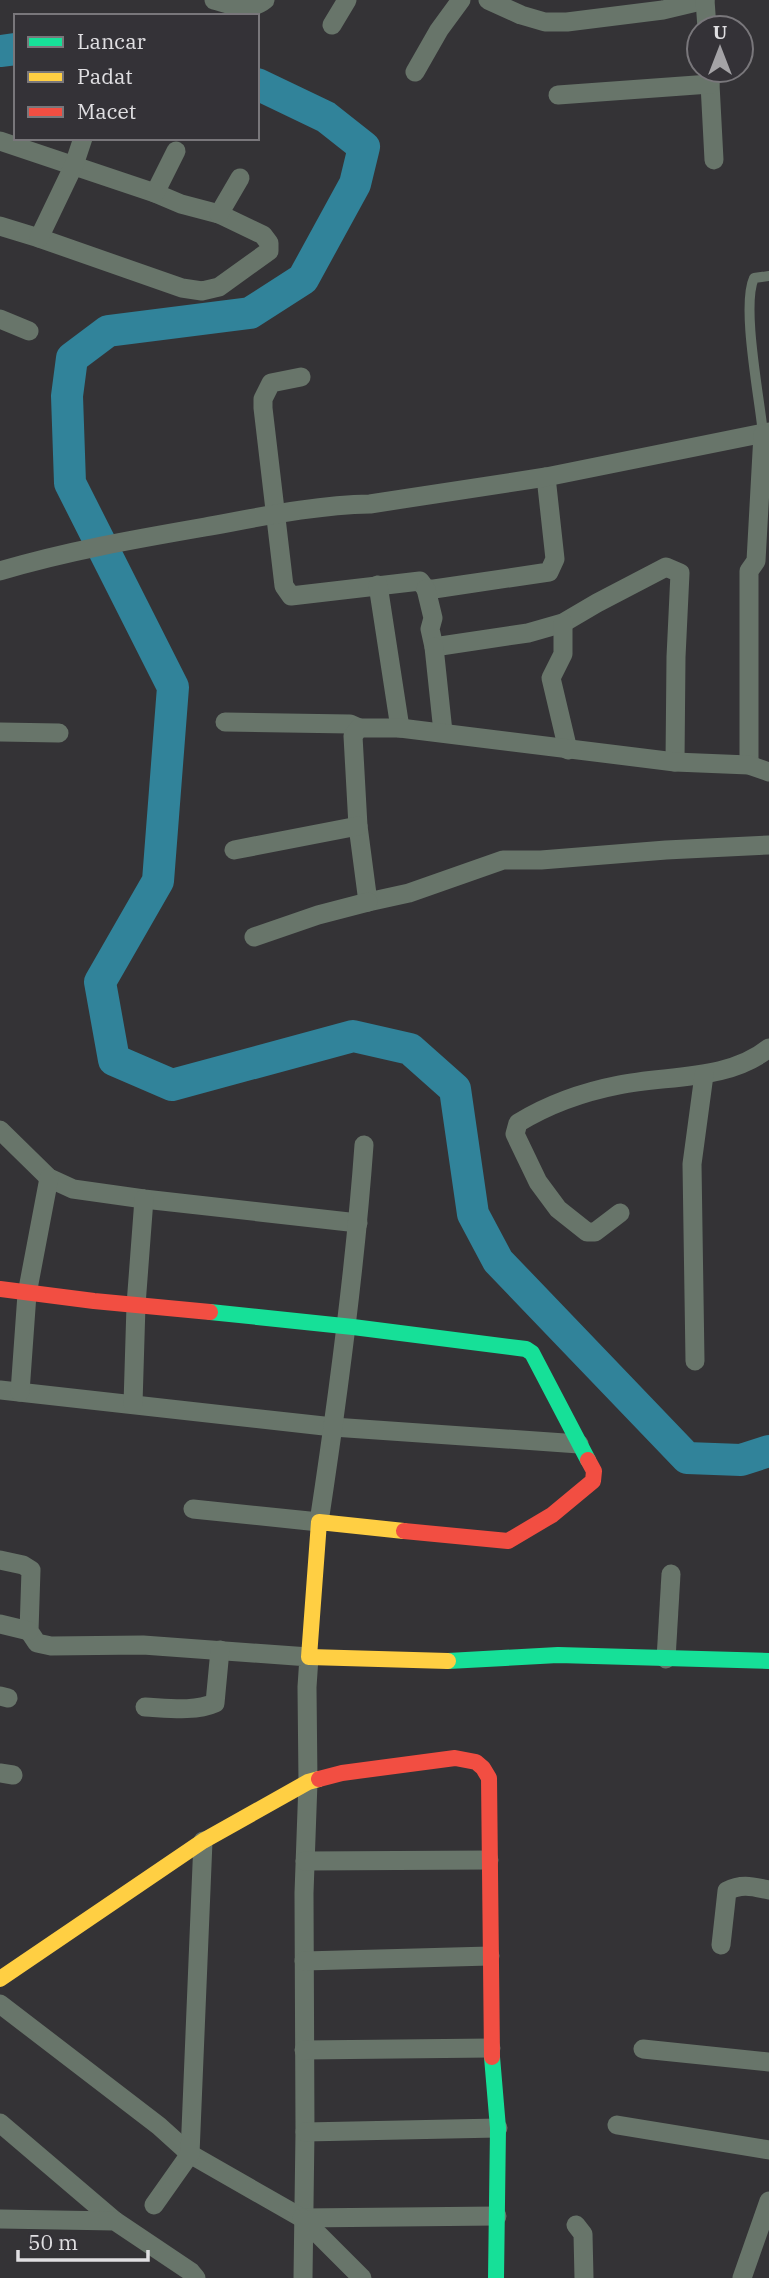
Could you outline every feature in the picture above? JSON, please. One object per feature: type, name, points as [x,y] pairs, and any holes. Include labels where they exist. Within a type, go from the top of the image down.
[{"type":"street","points":[[214,0],[247,8],[257,6],[265,0]]},
{"type":"street","points":[[332,25],[346,0]]},
{"type":"street","points":[[415,72],[460,0]]},
{"type":"street","points":[[488,0],[521,15],[545,22],[567,22],[663,10],[705,0]]},
{"type":"street","points":[[558,95],[685,80]]},
{"type":"street","points":[[710,84],[714,160]]},
{"type":"street","points":[[39,237],[74,165],[82,140]]},
{"type":"street","points":[[0,141],[181,204],[219,214],[263,235],[269,243],[269,251],[219,287],[202,291],[182,288],[39,237],[0,226]]},
{"type":"street","points":[[155,193],[176,151]]},
{"type":"street","points":[[219,214],[240,178]]},
{"type":"street","points":[[0,319],[29,331]]},
{"type":"street","points":[[301,377],[271,383],[263,408],[284,586],[291,596],[420,580],[426,589],[433,618],[430,629],[443,732]]},
{"type":"street","points":[[0,570],[54,555],[169,533],[277,514],[370,504],[547,477],[766,433],[756,561],[749,571],[749,765]]},
{"type":"street","points":[[426,589],[549,572],[555,559],[547,477]]},
{"type":"street","points":[[434,647],[528,633],[563,623],[666,566],[680,573],[675,762]]},
{"type":"street","points":[[378,585],[400,728]]},
{"type":"street","points":[[563,623],[563,654],[551,678],[568,750]]},
{"type":"street","points":[[225,722],[350,724],[359,728],[400,728],[675,762],[749,765],[769,772]]},
{"type":"street","points":[[359,728],[353,736],[358,826],[368,902]]},
{"type":"street","points":[[0,732],[59,733]]},
{"type":"street","points":[[234,850],[358,826]]},
{"type":"street","points":[[254,937],[318,915],[409,893],[503,860],[541,860],[769,845]]},
{"type":"street","points":[[620,1213],[595,1232],[587,1232],[558,1209],[538,1182],[515,1134],[518,1124],[559,1101],[618,1085],[664,1078],[704,1076],[758,1057],[769,1048]]},
{"type":"street","points":[[695,1361],[692,1164],[704,1076]]},
{"type":"street","points":[[0,1130],[48,1178],[73,1189],[358,1223]]},
{"type":"street","points":[[303,2278],[307,1687],[319,1522],[358,1223],[363,1145]]},
{"type":"street","points":[[20,1392],[27,1294],[48,1178]]},
{"type":"street","points":[[133,1404],[136,1305],[144,1199]]},
{"type":"street","points":[[0,1289],[345,1326],[526,1349],[533,1353],[551,1385],[594,1471],[593,1481],[583,1491],[523,1534],[508,1541],[193,1509]]},
{"type":"street","points":[[0,1390],[333,1427],[579,1444]]},
{"type":"street","points":[[0,1560],[23,1565],[31,1570],[29,1631],[37,1643],[51,1646],[143,1645],[309,1657],[436,1662],[558,1655],[769,1661]]},
{"type":"street","points":[[666,1659],[671,1574]]},
{"type":"street","points":[[0,1625],[29,1631]]},
{"type":"street","points":[[145,1707],[181,1708],[215,1703],[220,1650]]},
{"type":"street","points":[[0,1979],[203,1841],[307,1782],[342,1773],[455,1758],[468,1758],[482,1764],[489,1778],[491,2048],[498,2128],[496,2278]]},
{"type":"street","points":[[154,2205],[190,2154],[203,1841]]},
{"type":"street","points":[[305,1861],[489,1860]]},
{"type":"street","points":[[721,1945],[727,1891],[736,1886],[769,1890]]},
{"type":"street","points":[[304,1961],[490,1956]]},
{"type":"street","points":[[0,2004],[159,2126],[190,2154],[302,2218],[362,2278]]},
{"type":"street","points":[[304,2050],[491,2048]]},
{"type":"street","points":[[643,2049],[769,2062]]},
{"type":"street","points":[[0,2123],[116,2221],[196,2278]]},
{"type":"street","points":[[617,2125],[769,2150]]},
{"type":"street","points":[[305,2132],[498,2128]]},
{"type":"street","points":[[742,2278],[769,2201]]},
{"type":"street","points":[[302,2218],[497,2216]]},
{"type":"street","points":[[0,2219],[116,2221]]},
{"type":"street","points":[[576,2225],[583,2234],[584,2278]]},
{"type":"lane","points":[[766,433],[750,330],[750,286],[754,278],[769,276]]},
{"type":"waterway","points":[[0,51],[14,49]]},
{"type":"waterway","points":[[259,85],[326,117],[364,147],[355,184],[303,279],[250,313],[108,331],[72,358],[67,396],[70,483],[173,687],[158,881],[100,982],[114,1060],[172,1085],[353,1036],[410,1049],[455,1089],[473,1214],[498,1261],[687,1458],[741,1460],[769,1451]]},
{"type":"traffic: fast","points":[[210,1312],[526,1349],[532,1353],[588,1460]]},
{"type":"traffic: fast","points":[[448,1661],[558,1655],[769,1661]]},
{"type":"traffic: fast","points":[[492,2057],[498,2128],[496,2278]]},
{"type":"traffic: slow","points":[[404,1531],[319,1522],[309,1657],[448,1661]]},
{"type":"traffic: slow","points":[[0,1979],[203,1841],[308,1782],[319,1779]]},
{"type":"traffic: jam","points":[[0,1289],[210,1312]]},
{"type":"traffic: jam","points":[[404,1531],[508,1541],[552,1515],[593,1481],[594,1471],[588,1460]]},
{"type":"traffic: jam","points":[[319,1779],[342,1773],[455,1758],[476,1762],[483,1768],[489,1778],[492,2057]]}]
